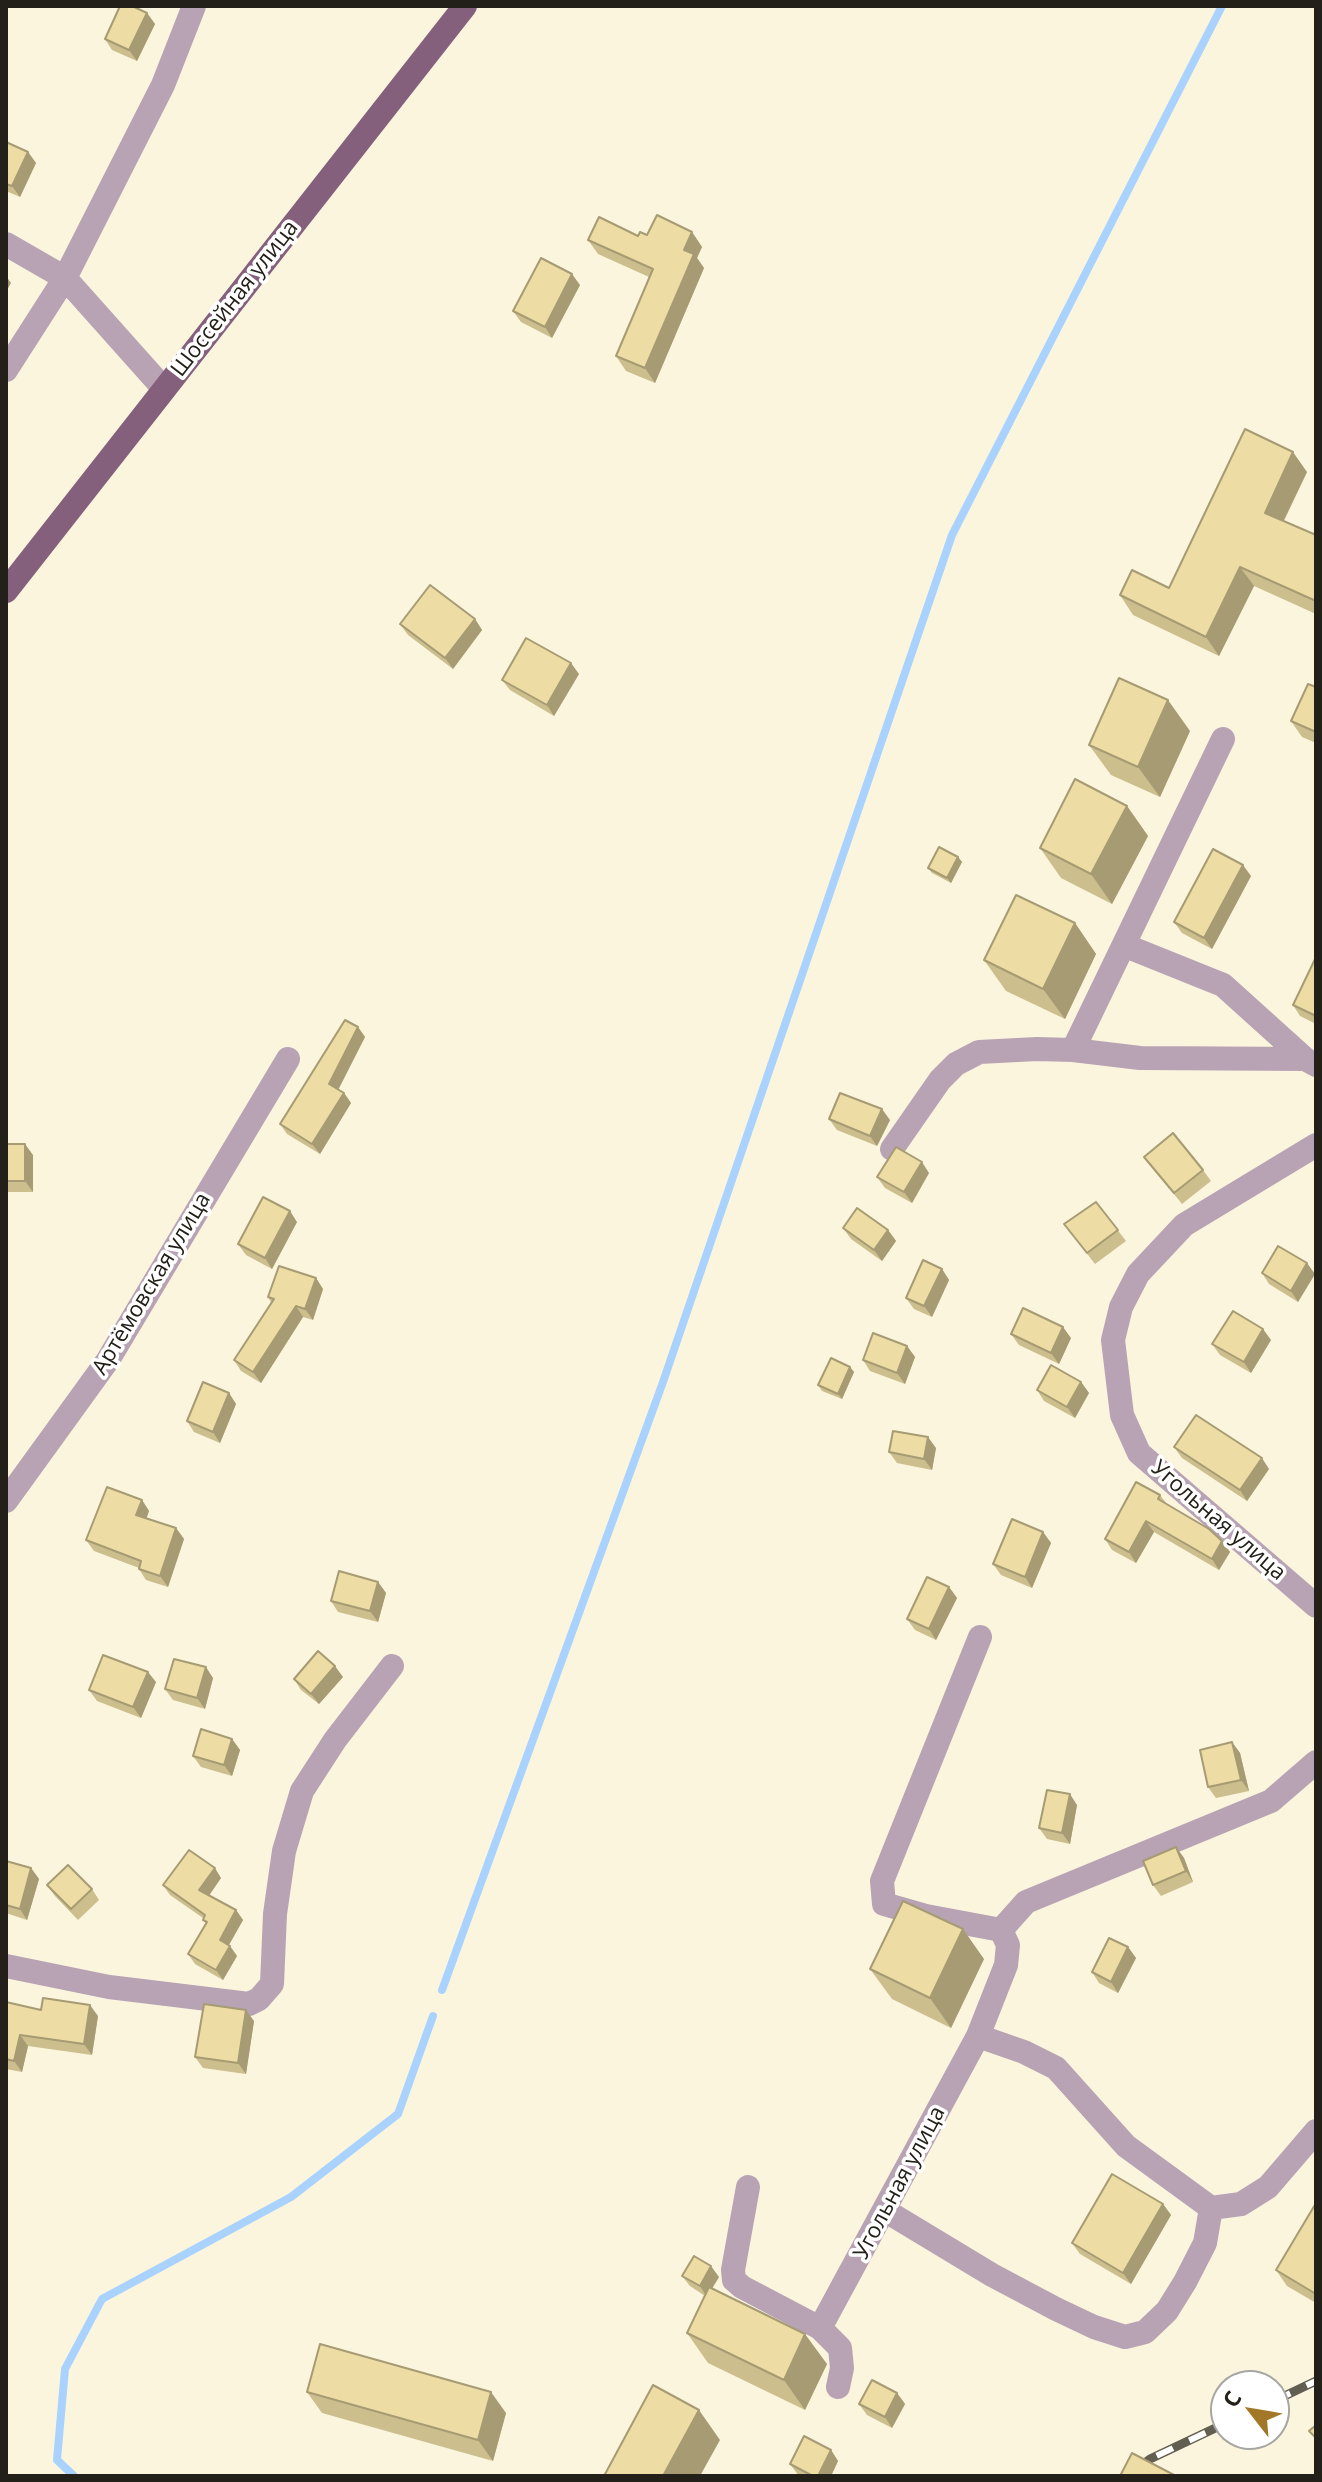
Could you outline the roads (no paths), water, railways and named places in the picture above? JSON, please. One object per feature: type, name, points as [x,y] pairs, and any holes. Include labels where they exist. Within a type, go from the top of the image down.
[{"type":"main road","name":"Шоссейная улица","points":[[6,591],[465,6]]},
{"type":"street","points":[[6,370],[65,278],[163,85],[194,6]]},
{"type":"street","points":[[6,244],[65,278],[164,389]]},
{"type":"street","points":[[1073,1050],[1126,946],[1223,739]]},
{"type":"street","points":[[1126,946],[1223,985],[1310,1062]]},
{"type":"street","points":[[892,1149],[940,1080],[956,1064],[979,1052],[1007,1049],[1073,1050],[1140,1058],[1310,1062]]},
{"type":"street","name":"Артёмовская улица","points":[[6,1501],[108,1360],[288,1059]]},
{"type":"street","name":"Угольная улица","points":[[1316,1145],[1184,1225],[1138,1274],[1121,1307],[1113,1340],[1122,1415],[1139,1453],[1316,1606]]},
{"type":"street","points":[[980,1637],[882,1881],[884,1904],[926,1916],[1001,1930],[1026,1902],[1271,1801],[1316,1762]]},
{"type":"street","points":[[6,1966],[109,1987],[249,2004],[259,1999],[272,1984],[275,1914],[282,1863],[302,1791],[335,1740],[392,1666]]},
{"type":"street","name":"Угольная улица","points":[[820,2328],[978,2036],[1006,1965],[1008,1945],[1001,1930]]},
{"type":"street","points":[[978,2036],[1024,2052],[1056,2068],[1126,2146],[1211,2208],[1241,2204],[1268,2187],[1316,2131]]},
{"type":"street","points":[[748,2187],[733,2270],[734,2280],[820,2328],[840,2348],[842,2368],[838,2387]]},
{"type":"street","points":[[886,2211],[992,2275],[1056,2309],[1125,2337],[1145,2332],[1167,2311],[1205,2243],[1211,2208]]},
{"type":"waterway","points":[[442,1990],[663,1382],[952,535],[1222,6]]},
{"type":"waterway","points":[[74,2476],[57,2460],[65,2369],[102,2299],[291,2197],[398,2114],[433,2016]]},
{"type":"railway","points":[[1290,2393],[1316,2381]]},
{"type":"railway","points":[[1127,2476],[1150,2459],[1210,2431]]}]
